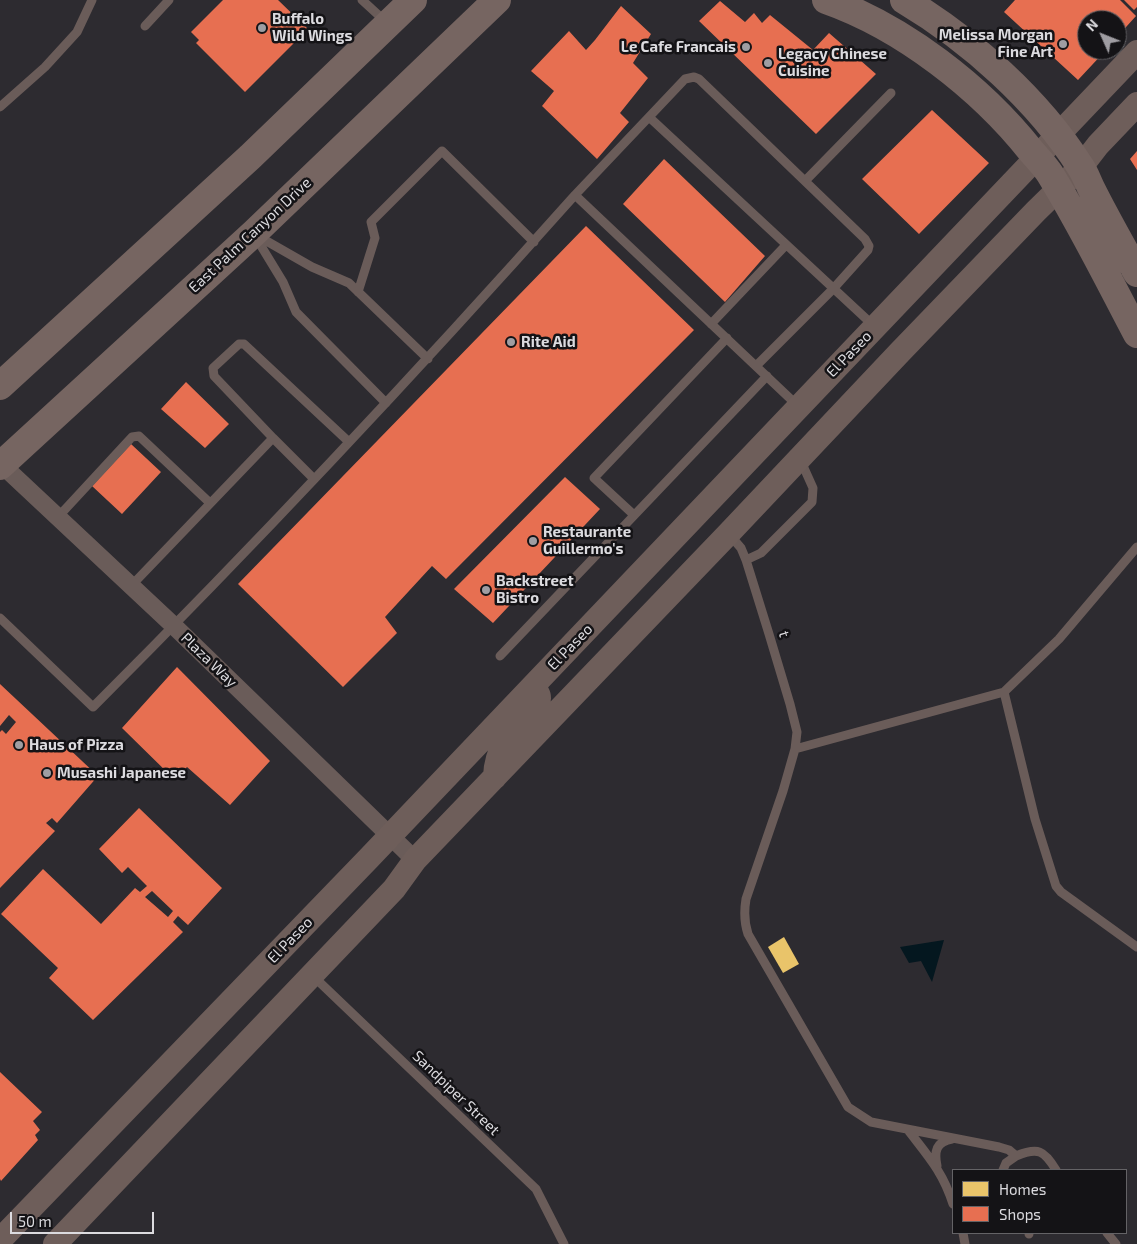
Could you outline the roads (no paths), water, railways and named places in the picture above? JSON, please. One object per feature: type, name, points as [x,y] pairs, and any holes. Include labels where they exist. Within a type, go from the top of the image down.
[{"type":"main road","points":[[0,386],[250,157],[413,0]]},
{"type":"main road","name":"East Palm Canyon Drive","points":[[1,464],[254,233],[498,0]]},
{"type":"main road","points":[[826,0],[840,5],[897,34],[965,83],[997,111],[1048,173],[1137,334]]},
{"type":"main road","points":[[904,0],[930,16],[967,44],[1001,74],[1039,112],[1081,167],[1137,274]]},
{"type":"street","points":[[55,1244],[394,889],[416,860],[729,534],[890,362],[927,304],[1034,192],[1048,173],[1060,151],[1059,138],[1137,52]]},
{"type":"street","name":"El Paseo","points":[[0,1240],[391,835],[875,328],[1048,173],[1081,167],[1098,145],[1137,104]]},
{"type":"street","points":[[729,534],[723,521],[725,508],[742,488],[763,457],[786,431],[796,410],[821,412],[849,407]]},
{"type":"street","name":"Plaza Way","points":[[1,464],[174,626],[416,860]]},
{"type":"street","points":[[494,779],[495,763],[504,742],[537,707],[540,700],[539,694],[533,686]]},
{"type":"lane","points":[[0,107],[45,67],[76,32],[92,0]]},
{"type":"lane","points":[[145,26],[169,0]]},
{"type":"lane","points":[[362,0],[388,24]]},
{"type":"lane","points":[[0,618],[92,707],[174,626],[428,359],[576,195],[685,79],[694,77],[699,79],[866,239],[869,246],[868,250],[833,288],[756,366]]},
{"type":"lane","points":[[805,181],[891,93]]},
{"type":"lane","points":[[649,117],[875,328]]},
{"type":"lane","points":[[358,292],[375,238],[371,222],[442,151],[534,242]]},
{"type":"lane","points":[[576,195],[767,376],[796,410]]},
{"type":"lane","points":[[254,233],[312,267],[349,283],[428,359]]},
{"type":"lane","points":[[254,233],[283,282],[296,312],[386,403]]},
{"type":"lane","points":[[711,324],[786,245]]},
{"type":"lane","points":[[634,515],[594,478],[727,338]]},
{"type":"lane","points":[[314,479],[214,376],[213,368],[239,344],[244,344],[349,442]]},
{"type":"lane","points":[[500,656],[767,376]]},
{"type":"lane","points":[[58,517],[132,437],[138,436],[210,504]]},
{"type":"lane","points":[[131,586],[273,438]]},
{"type":"lane","points":[[746,560],[761,553],[812,502],[813,488],[800,458]]},
{"type":"lane","name":"t","points":[[729,534],[741,548],[746,560],[790,704],[796,732],[795,748],[783,791],[746,899],[744,908],[748,934],[848,1107],[871,1122],[999,1147],[1009,1150],[1016,1156]]},
{"type":"lane","points":[[795,748],[1004,692],[1059,638],[1137,546]]},
{"type":"lane","points":[[1004,692],[1035,819],[1056,886],[1061,892],[1137,947]]},
{"type":"lane","name":"Sandpiper Street","points":[[312,974],[536,1189],[564,1244]]},
{"type":"lane","points":[[908,1130],[937,1166],[947,1184],[952,1201]]},
{"type":"lane","points":[[937,1166],[936,1148],[945,1140],[954,1139]]},
{"type":"lane","points":[[1004,1169],[1006,1164],[1016,1156],[1029,1151],[1038,1151],[1048,1157],[1055,1169]]},
{"type":"lane","points":[[1108,1234],[1116,1244]]},
{"type":"water","points":[[944,940],[932,982],[921,961],[909,963],[900,947]]},
{"type":"place","name":"Buffalo Wild Wings","points":[[262,28]]},
{"type":"place","name":"Melissa Morgan Fine Art","points":[[1063,44]]},
{"type":"place","name":"Le Cafe Francais","points":[[746,47]]},
{"type":"place","name":"Legacy Chinese Cuisine","points":[[768,63]]},
{"type":"place","name":"Rite Aid","points":[[511,342]]},
{"type":"place","name":"Restaurante Guillermo's","points":[[533,541]]},
{"type":"place","name":"Backstreet Bistro","points":[[486,590]]},
{"type":"place","name":"Haus of Pizza","points":[[19,745]]},
{"type":"place","name":"Musashi Japanese","points":[[47,773]]}]
